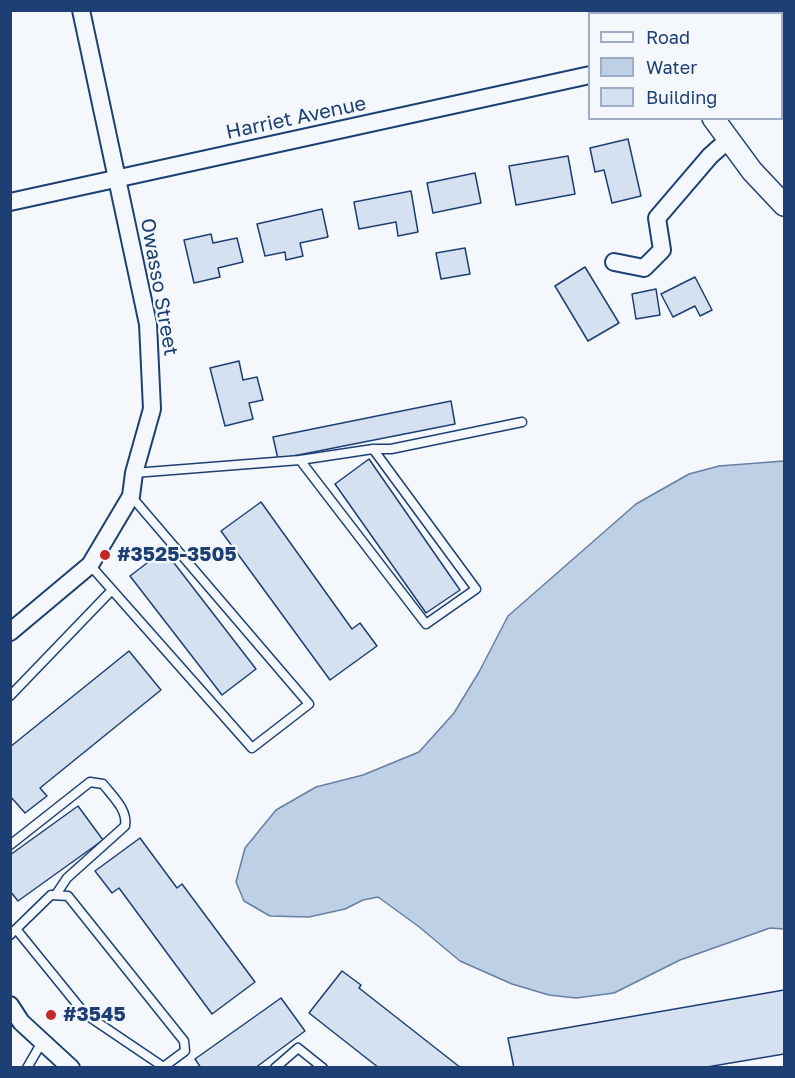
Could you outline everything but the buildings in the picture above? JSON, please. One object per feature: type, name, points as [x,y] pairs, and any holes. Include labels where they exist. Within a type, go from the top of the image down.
[{"type":"street","name":"Owasso Street","points":[[10,632],[90,565],[131,496],[134,473],[152,409],[148,324],[81,10]]},
{"type":"street","name":"Harriet Avenue","points":[[10,202],[588,75]]},
{"type":"street","points":[[714,120],[728,140],[784,206]]},
{"type":"street","points":[[614,262],[644,268],[662,250],[657,218],[710,156],[728,140]]},
{"type":"street","points":[[10,1005],[21,1022],[71,1068]]},
{"type":"lane","points":[[134,473],[300,460],[391,448],[522,422]]},
{"type":"lane","points":[[300,460],[426,624],[476,589],[373,449]]},
{"type":"lane","points":[[90,565],[252,748],[309,704],[131,496]]},
{"type":"lane","points":[[10,696],[112,590]]},
{"type":"lane","points":[[10,846],[90,782],[103,784],[123,810],[126,818],[125,826],[67,878],[57,894]]},
{"type":"lane","points":[[51,895],[68,896],[184,1041],[185,1051],[163,1067],[85,1014],[13,932],[51,895]]},
{"type":"lane","points":[[27,1068],[42,1042]]},
{"type":"lane","points":[[275,1068],[298,1048],[323,1068]]},
{"type":"water","points":[[784,461],[784,929],[770,928],[680,960],[614,993],[576,998],[549,995],[512,984],[460,961],[378,897],[363,900],[345,909],[309,917],[270,916],[244,901],[236,882],[245,848],[276,810],[316,787],[363,775],[419,752],[454,713],[479,672],[508,616],[636,504],[689,474],[719,466]]},
{"type":"place","name":"#3525-3505","points":[[105,555]]},
{"type":"place","name":"#3545","points":[[51,1015]]}]
